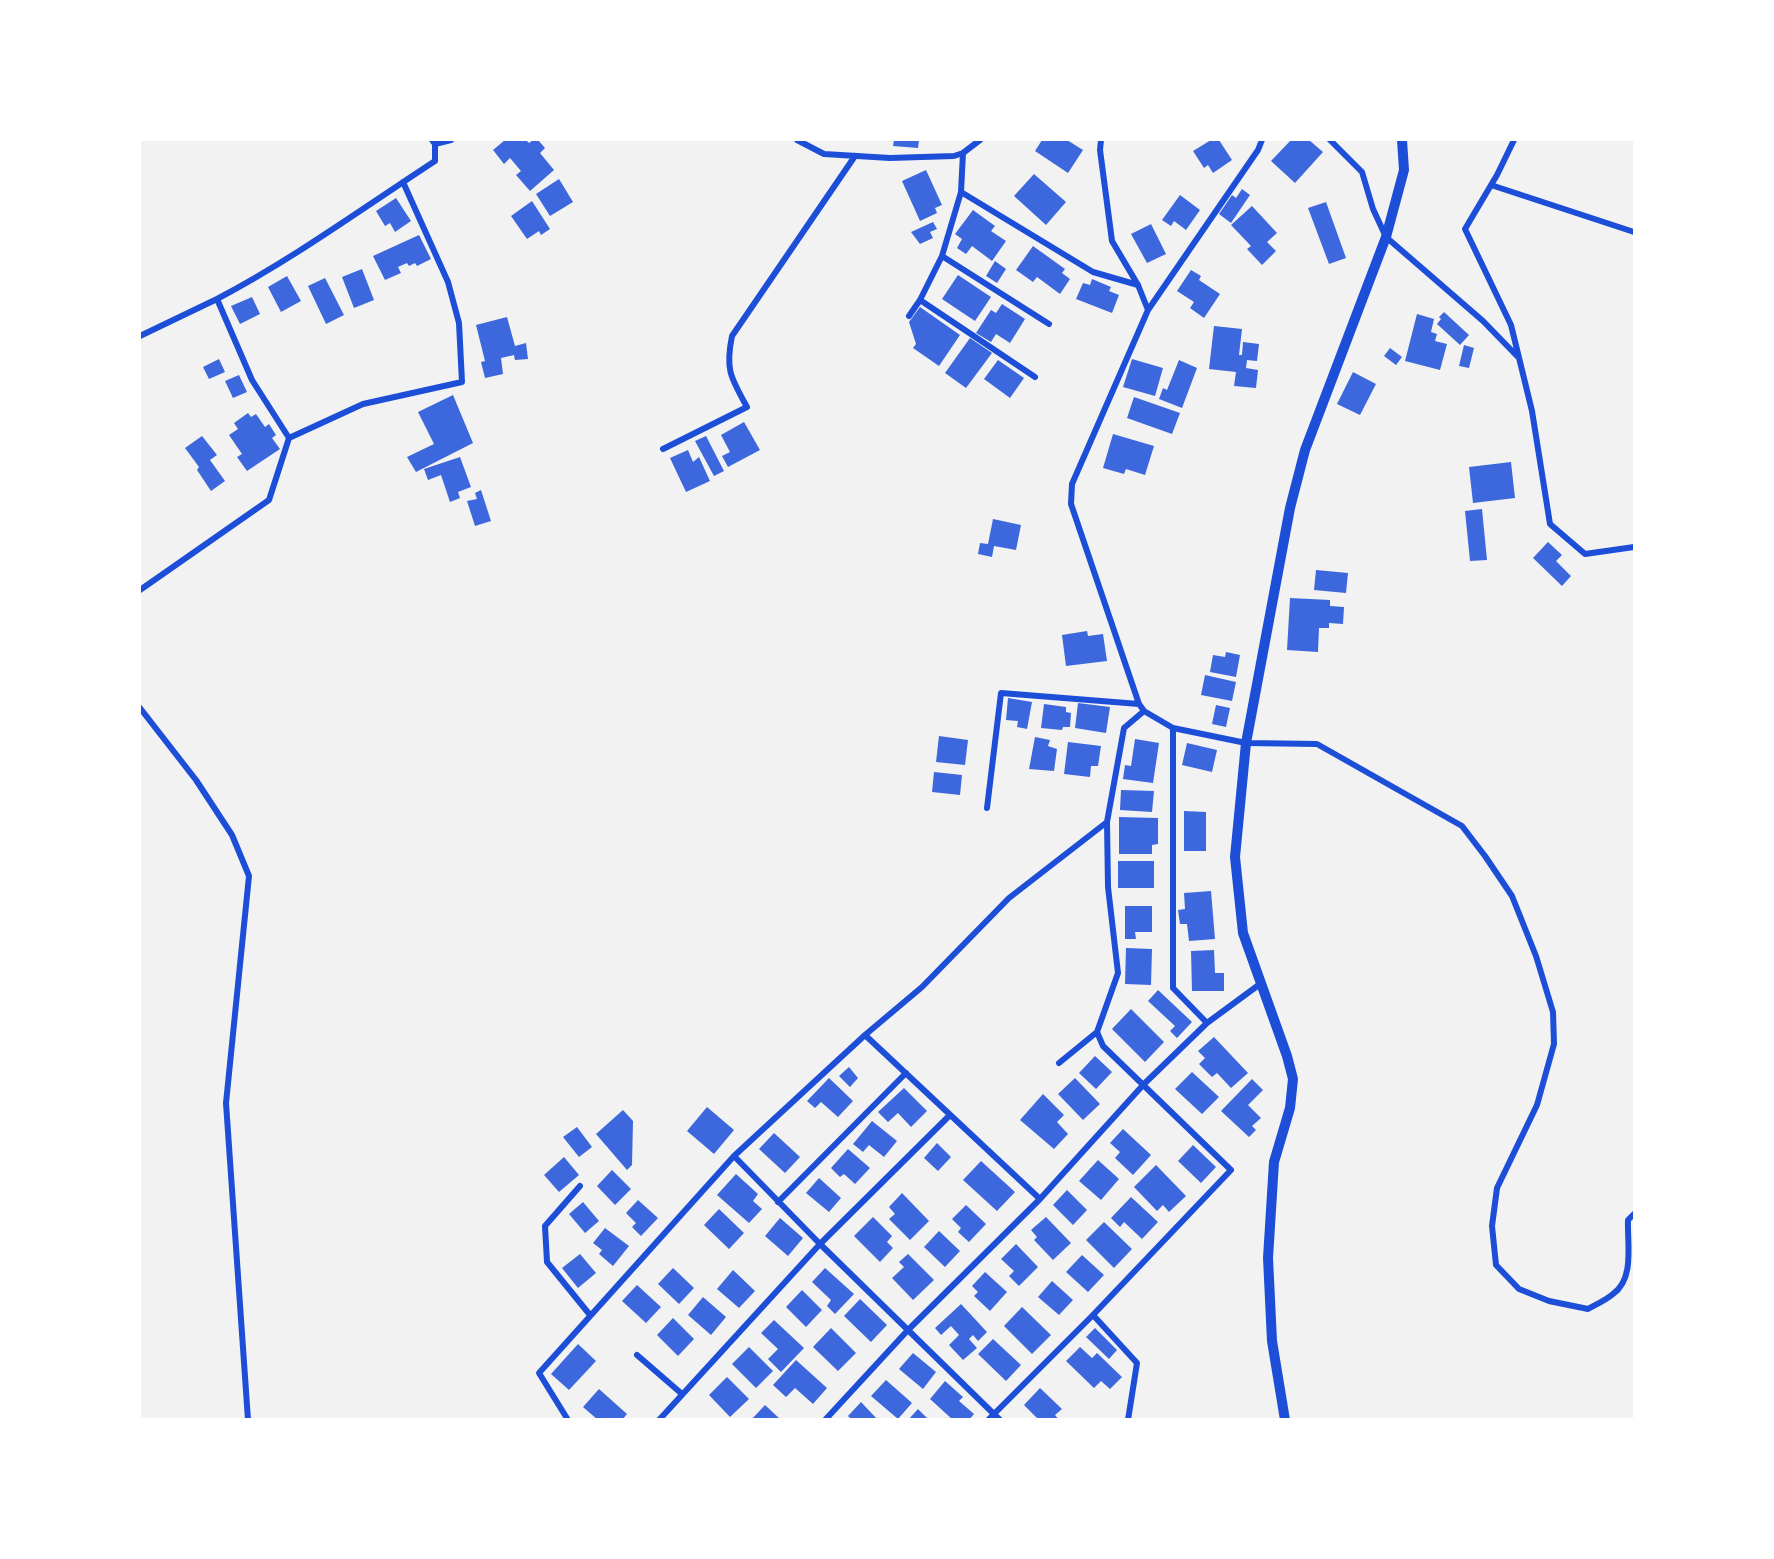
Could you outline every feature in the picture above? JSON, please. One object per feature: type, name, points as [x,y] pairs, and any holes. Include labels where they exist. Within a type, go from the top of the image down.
[{"type":"street","points":[[140,336],[258,277],[435,161],[434,142],[451,140]]},
{"type":"street","points":[[797,140],[824,154],[901,158],[954,156],[963,153],[980,140]]},
{"type":"street","points":[[1101,140],[1100,150],[1113,241],[1138,285],[1148,310]]},
{"type":"street","points":[[1262,140],[1258,150],[1148,310],[1072,484],[1071,504],[1139,704],[1144,711],[1173,728],[1246,743],[1317,744],[1462,826],[1512,896],[1536,956],[1553,1012],[1554,1044],[1537,1105],[1497,1188],[1492,1226],[1496,1265],[1519,1289],[1549,1301],[1588,1309],[1616,1293],[1625,1280],[1628,1220],[1635,1214]]},
{"type":"street","points":[[1330,140],[1362,172],[1373,209],[1386,237],[1483,321],[1519,357]]},
{"type":"street","points":[[1285,1419],[1272,1341],[1268,1258],[1274,1161],[1290,1108],[1293,1079],[1243,933],[1235,857],[1246,743],[1290,508],[1305,450],[1386,237],[1404,170],[1402,140]]},
{"type":"street","points":[[1514,140],[1465,229],[1511,325],[1532,411],[1550,524],[1585,554],[1635,547]]},
{"type":"street","points":[[909,316],[920,300],[942,256],[961,192],[963,153]]},
{"type":"street","points":[[663,449],[747,407],[731,378],[727,359],[732,336],[855,156]]},
{"type":"street","points":[[140,590],[269,500],[289,438],[363,404],[462,382],[459,323],[448,282],[402,182]]},
{"type":"street","points":[[1491,185],[1635,232]]},
{"type":"street","points":[[961,192],[1093,272],[1138,285]]},
{"type":"street","points":[[942,256],[1049,324]]},
{"type":"street","points":[[217,299],[252,380],[289,438]]},
{"type":"street","points":[[920,300],[1035,377]]},
{"type":"street","points":[[987,808],[1002,693],[1139,704]]},
{"type":"street","points":[[140,708],[196,780],[232,835],[249,876],[226,1103],[248,1419]]},
{"type":"street","points":[[1059,1063],[1097,1032],[1118,974],[1108,887],[1107,822],[1124,728],[1144,711]]},
{"type":"street","points":[[1173,728],[1173,988],[1208,1023]]},
{"type":"street","points":[[568,1419],[539,1373],[734,1156],[865,1035],[922,987],[1009,898],[1107,822]]},
{"type":"street","points":[[825,1419],[908,1330],[1040,1199],[1144,1084],[1208,1023],[1260,984]]},
{"type":"street","points":[[988,1419],[1093,1315],[1231,1170],[1103,1046],[1097,1032]]},
{"type":"street","points":[[865,1035],[1040,1199]]},
{"type":"street","points":[[778,1202],[906,1073]]},
{"type":"street","points":[[659,1419],[820,1244],[950,1115]]},
{"type":"street","points":[[734,1156],[820,1244],[1000,1419]]},
{"type":"street","points":[[580,1186],[545,1226],[547,1262],[590,1316]]},
{"type":"street","points":[[1093,1315],[1137,1363],[1128,1419]]},
{"type":"street","points":[[637,1355],[682,1394]]},
{"type":"building","points":[[505,140],[526,140],[529,143],[538,140],[545,148],[540,153],[554,170],[530,191],[516,175],[521,171],[510,158],[504,164],[493,150]]},
{"type":"building","points":[[894,140],[919,140],[918,148],[893,146]]},
{"type":"building","points":[[1042,140],[1067,140],[1083,150],[1068,173],[1035,151]]},
{"type":"building","points":[[1211,140],[1219,140],[1232,160],[1213,173],[1208,165],[1204,168],[1193,151]]},
{"type":"building","points":[[1291,140],[1309,140],[1323,152],[1295,183],[1271,161]]},
{"type":"building","points":[[926,170],[942,205],[935,208],[937,213],[920,221],[902,181]]},
{"type":"building","points":[[1034,174],[1066,202],[1046,225],[1014,196]]},
{"type":"building","points":[[559,179],[573,202],[550,216],[536,194]]},
{"type":"building","points":[[1242,189],[1250,195],[1231,223],[1219,214],[1232,195],[1236,198]]},
{"type":"building","points":[[1180,195],[1200,210],[1186,230],[1174,221],[1171,226],[1162,220]]},
{"type":"building","points":[[396,198],[411,221],[395,232],[390,223],[385,226],[376,211]]},
{"type":"building","points":[[532,201],[550,229],[541,235],[539,231],[527,239],[511,216]]},
{"type":"building","points":[[1326,202],[1346,258],[1329,264],[1308,208]]},
{"type":"building","points":[[1252,206],[1277,233],[1267,242],[1276,251],[1262,265],[1247,249],[1251,246],[1231,225]]},
{"type":"building","points":[[973,210],[995,226],[991,231],[1006,241],[992,261],[972,246],[966,254],[957,248],[962,239],[955,234]]},
{"type":"building","points":[[933,222],[937,229],[930,232],[933,238],[920,244],[911,232]]},
{"type":"building","points":[[1151,224],[1166,254],[1147,263],[1131,234]]},
{"type":"building","points":[[419,235],[431,259],[417,266],[415,263],[409,266],[407,263],[398,267],[401,273],[385,280],[373,256]]},
{"type":"building","points":[[1033,246],[1065,269],[1062,273],[1070,279],[1060,294],[1037,277],[1033,282],[1016,270]]},
{"type":"building","points":[[995,261],[1006,269],[997,283],[986,276]]},
{"type":"building","points":[[362,269],[374,300],[354,308],[342,277]]},
{"type":"building","points":[[1191,270],[1201,276],[1199,280],[1220,294],[1204,318],[1190,308],[1194,302],[1177,291]]},
{"type":"building","points":[[958,275],[991,297],[975,321],[942,299]]},
{"type":"building","points":[[287,276],[301,301],[281,312],[268,287]]},
{"type":"building","points":[[325,278],[344,315],[326,324],[308,286]]},
{"type":"building","points":[[1092,279],[1111,287],[1109,291],[1119,295],[1112,313],[1076,299],[1083,283],[1090,285]]},
{"type":"building","points":[[252,297],[260,314],[240,324],[231,306]]},
{"type":"building","points":[[1002,304],[1025,319],[1010,343],[996,334],[991,342],[976,333],[991,310],[996,313]]},
{"type":"building","points":[[920,307],[960,335],[939,366],[913,348],[916,344],[909,322]]},
{"type":"building","points":[[1444,312],[1469,335],[1460,345],[1437,324]]},
{"type":"building","points":[[1417,314],[1434,319],[1431,332],[1437,334],[1435,341],[1447,344],[1440,370],[1405,361]]},
{"type":"building","points":[[507,317],[515,346],[526,343],[528,359],[515,360],[514,355],[501,358],[503,374],[485,378],[481,362],[485,361],[476,325]]},
{"type":"building","points":[[1214,326],[1242,329],[1239,355],[1242,355],[1243,342],[1259,344],[1257,361],[1247,360],[1246,368],[1258,370],[1256,388],[1234,386],[1236,372],[1209,369]]},
{"type":"building","points":[[970,338],[992,353],[966,388],[945,373]]},
{"type":"building","points":[[1464,345],[1474,348],[1469,368],[1459,366]]},
{"type":"building","points":[[1390,348],[1402,357],[1396,365],[1384,356]]},
{"type":"building","points":[[219,359],[225,372],[209,379],[203,367]]},
{"type":"building","points":[[1132,359],[1163,368],[1155,396],[1123,387]]},
{"type":"building","points":[[998,360],[1024,378],[1010,398],[984,379]]},
{"type":"building","points":[[1179,360],[1197,368],[1182,408],[1159,399],[1163,388],[1167,390]]},
{"type":"building","points":[[1353,372],[1376,384],[1360,415],[1337,404]]},
{"type":"building","points":[[239,375],[247,392],[233,398],[225,381]]},
{"type":"building","points":[[453,395],[473,443],[416,472],[407,457],[434,444],[418,412]]},
{"type":"building","points":[[1134,397],[1180,413],[1172,434],[1127,418]]},
{"type":"building","points":[[248,413],[251,417],[256,414],[265,427],[269,424],[276,435],[272,438],[280,449],[247,471],[237,457],[242,454],[229,435],[238,429],[234,423]]},
{"type":"building","points":[[744,422],[760,450],[728,467],[722,456],[730,452],[721,435]]},
{"type":"building","points":[[1113,434],[1154,446],[1145,475],[1126,469],[1124,474],[1103,468]]},
{"type":"building","points":[[202,436],[217,455],[210,460],[225,481],[211,491],[197,470],[199,467],[185,448]]},
{"type":"building","points":[[706,436],[724,471],[714,476],[695,441]]},
{"type":"building","points":[[688,450],[693,462],[699,457],[710,481],[686,492],[670,458]]},
{"type":"building","points":[[460,457],[471,487],[458,492],[460,498],[450,502],[441,475],[428,480],[424,469]]},
{"type":"building","points":[[1511,462],[1515,498],[1473,503],[1469,467]]},
{"type":"building","points":[[481,490],[491,521],[475,526],[467,501],[477,499],[475,493]]},
{"type":"building","points":[[1482,509],[1487,560],[1470,561],[1465,511]]},
{"type":"building","points":[[993,519],[1021,525],[1016,550],[994,546],[992,557],[978,554],[980,543],[988,544]]},
{"type":"building","points":[[1548,542],[1562,555],[1556,561],[1571,576],[1562,586],[1533,558]]},
{"type":"building","points":[[1316,570],[1348,573],[1346,593],[1314,590]]},
{"type":"building","points":[[1290,598],[1330,600],[1330,606],[1344,607],[1343,624],[1329,623],[1329,628],[1319,628],[1318,652],[1287,650]]},
{"type":"building","points":[[1087,631],[1088,636],[1103,634],[1107,661],[1066,666],[1062,635]]},
{"type":"building","points":[[1226,652],[1240,655],[1236,677],[1210,672],[1213,655],[1225,657]]},
{"type":"building","points":[[1205,675],[1236,682],[1232,701],[1201,695]]},
{"type":"building","points":[[1008,698],[1032,702],[1027,729],[1017,727],[1018,721],[1006,720]]},
{"type":"building","points":[[1078,703],[1110,707],[1106,733],[1075,728]]},
{"type":"building","points":[[1044,704],[1066,707],[1066,712],[1071,713],[1070,727],[1063,727],[1062,730],[1041,728]]},
{"type":"building","points":[[1216,705],[1230,708],[1226,727],[1212,724]]},
{"type":"building","points":[[939,736],[968,740],[965,765],[936,762]]},
{"type":"building","points":[[1035,737],[1050,740],[1048,746],[1057,749],[1054,771],[1029,769]]},
{"type":"building","points":[[1135,739],[1159,743],[1153,783],[1123,779],[1125,765],[1131,766]]},
{"type":"building","points":[[1068,742],[1101,746],[1098,766],[1091,766],[1090,777],[1064,774]]},
{"type":"building","points":[[1187,743],[1217,750],[1212,772],[1182,765]]},
{"type":"building","points":[[934,772],[962,775],[960,795],[932,792]]},
{"type":"building","points":[[1121,790],[1154,791],[1152,812],[1120,810]]},
{"type":"building","points":[[1184,811],[1206,812],[1206,851],[1184,851]]},
{"type":"building","points":[[1119,817],[1158,818],[1158,844],[1152,845],[1152,854],[1119,854]]},
{"type":"building","points":[[1118,861],[1154,861],[1154,888],[1118,888]]},
{"type":"building","points":[[1211,891],[1215,939],[1189,941],[1187,924],[1180,924],[1178,910],[1185,909],[1184,893]]},
{"type":"building","points":[[1125,906],[1152,906],[1152,932],[1135,932],[1136,939],[1125,939]]},
{"type":"building","points":[[1126,948],[1152,949],[1151,985],[1125,984]]},
{"type":"building","points":[[1214,950],[1215,973],[1224,973],[1224,991],[1192,991],[1191,951]]},
{"type":"building","points":[[1158,990],[1192,1022],[1177,1038],[1170,1031],[1175,1026],[1148,1001]]},
{"type":"building","points":[[1131,1009],[1164,1042],[1145,1062],[1112,1029]]},
{"type":"building","points":[[1214,1037],[1248,1073],[1231,1088],[1217,1073],[1212,1077],[1199,1064],[1205,1058],[1198,1051]]},
{"type":"building","points":[[1095,1056],[1112,1072],[1096,1089],[1079,1073]]},
{"type":"building","points":[[849,1067],[858,1078],[850,1087],[839,1076]]},
{"type":"building","points":[[1192,1072],[1219,1097],[1202,1114],[1175,1089]]},
{"type":"building","points":[[829,1078],[853,1101],[838,1117],[821,1102],[815,1108],[807,1101]]},
{"type":"building","points":[[1075,1078],[1100,1104],[1083,1120],[1058,1094]]},
{"type":"building","points":[[1252,1079],[1263,1090],[1248,1105],[1261,1118],[1252,1126],[1256,1130],[1249,1137],[1221,1111]]},
{"type":"building","points":[[904,1088],[927,1111],[911,1127],[898,1113],[888,1122],[878,1112]]},
{"type":"building","points":[[1043,1094],[1064,1115],[1057,1122],[1068,1134],[1054,1149],[1020,1120]]},
{"type":"building","points":[[707,1107],[734,1130],[714,1154],[687,1131]]},
{"type":"building","points":[[623,1110],[633,1121],[632,1165],[627,1170],[596,1134]]},
{"type":"building","points":[[872,1121],[897,1141],[884,1157],[869,1145],[863,1152],[853,1144]]},
{"type":"building","points":[[577,1127],[592,1147],[579,1157],[563,1137]]},
{"type":"building","points":[[1123,1129],[1151,1155],[1133,1175],[1115,1158],[1120,1152],[1110,1143]]},
{"type":"building","points":[[774,1133],[800,1157],[785,1173],[759,1149]]},
{"type":"building","points":[[937,1143],[951,1157],[938,1171],[924,1158]]},
{"type":"building","points":[[1193,1145],[1216,1167],[1201,1183],[1178,1161]]},
{"type":"building","points":[[848,1149],[870,1168],[855,1184],[844,1174],[840,1177],[831,1168]]},
{"type":"building","points":[[564,1157],[579,1175],[559,1192],[544,1175]]},
{"type":"building","points":[[1098,1160],[1119,1179],[1101,1200],[1079,1181]]},
{"type":"building","points":[[981,1161],[1015,1192],[997,1211],[963,1180]]},
{"type":"building","points":[[1156,1165],[1186,1196],[1169,1212],[1163,1205],[1157,1211],[1134,1187]]},
{"type":"building","points":[[612,1170],[631,1189],[615,1205],[597,1186]]},
{"type":"building","points":[[736,1174],[758,1194],[753,1201],[762,1209],[749,1223],[717,1195]]},
{"type":"building","points":[[819,1178],[841,1198],[829,1212],[806,1193]]},
{"type":"building","points":[[1067,1190],[1087,1210],[1073,1225],[1053,1205]]},
{"type":"building","points":[[902,1193],[929,1221],[910,1240],[889,1219],[895,1214],[889,1207]]},
{"type":"building","points":[[1131,1197],[1158,1222],[1142,1239],[1124,1222],[1120,1227],[1111,1218]]},
{"type":"building","points":[[638,1200],[658,1218],[641,1236],[632,1227],[636,1223],[626,1213]]},
{"type":"building","points":[[583,1202],[599,1221],[585,1233],[569,1214]]},
{"type":"building","points":[[966,1205],[986,1224],[969,1242],[958,1232],[961,1228],[952,1219]]},
{"type":"building","points":[[719,1209],[744,1233],[729,1249],[704,1225]]},
{"type":"building","points":[[873,1217],[892,1236],[887,1242],[893,1248],[880,1262],[854,1236]]},
{"type":"building","points":[[1046,1217],[1071,1243],[1053,1260],[1034,1240],[1037,1237],[1031,1230]]},
{"type":"building","points":[[780,1218],[803,1238],[788,1256],[765,1236]]},
{"type":"building","points":[[1104,1222],[1132,1249],[1114,1268],[1086,1240]]},
{"type":"building","points":[[605,1228],[629,1246],[613,1266],[599,1254],[602,1250],[593,1243]]},
{"type":"building","points":[[939,1231],[960,1251],[945,1267],[924,1247]]},
{"type":"building","points":[[1016,1244],[1038,1267],[1019,1286],[1009,1276],[1014,1271],[1001,1259]]},
{"type":"building","points":[[580,1254],[596,1273],[578,1288],[562,1268]]},
{"type":"building","points":[[908,1254],[934,1280],[913,1300],[892,1278],[904,1267],[899,1262]]},
{"type":"building","points":[[1082,1255],[1104,1275],[1088,1292],[1066,1272]]},
{"type":"building","points":[[673,1268],[694,1288],[679,1304],[658,1284]]},
{"type":"building","points":[[825,1268],[854,1294],[835,1314],[827,1306],[831,1300],[812,1282]]},
{"type":"building","points":[[733,1270],[755,1291],[739,1308],[717,1289]]},
{"type":"building","points":[[985,1272],[1007,1292],[990,1311],[974,1296],[978,1292],[972,1286]]},
{"type":"building","points":[[1052,1281],[1073,1300],[1059,1315],[1038,1297]]},
{"type":"building","points":[[637,1285],[661,1307],[646,1323],[622,1301]]},
{"type":"building","points":[[802,1290],[822,1310],[806,1327],[786,1307]]},
{"type":"building","points":[[703,1297],[726,1317],[711,1335],[688,1315]]},
{"type":"building","points":[[860,1299],[887,1325],[871,1342],[844,1316]]},
{"type":"building","points":[[961,1304],[987,1332],[978,1341],[973,1335],[969,1339],[977,1348],[963,1360],[949,1345],[959,1335],[951,1326],[941,1335],[935,1328]]},
{"type":"building","points":[[1022,1307],[1051,1335],[1032,1354],[1004,1326]]},
{"type":"building","points":[[673,1318],[694,1339],[678,1356],[657,1335]]},
{"type":"building","points":[[774,1320],[804,1348],[781,1372],[768,1359],[778,1349],[761,1333]]},
{"type":"building","points":[[831,1328],[856,1353],[838,1371],[813,1347]]},
{"type":"building","points":[[1095,1328],[1117,1350],[1109,1359],[1086,1337]]},
{"type":"building","points":[[993,1339],[1021,1365],[1006,1381],[978,1354]]},
{"type":"building","points":[[578,1344],[596,1361],[569,1390],[551,1374]]},
{"type":"building","points":[[749,1347],[773,1371],[756,1388],[732,1364]]},
{"type":"building","points":[[1080,1347],[1092,1358],[1097,1353],[1122,1377],[1110,1389],[1101,1381],[1094,1388],[1066,1361]]},
{"type":"building","points":[[913,1353],[936,1372],[923,1389],[899,1369]]},
{"type":"building","points":[[796,1360],[827,1388],[813,1404],[795,1388],[786,1397],[773,1385]]},
{"type":"building","points":[[727,1377],[749,1399],[730,1417],[709,1395]]},
{"type":"building","points":[[886,1380],[912,1403],[898,1419],[871,1396]]},
{"type":"building","points":[[945,1381],[963,1397],[959,1401],[974,1414],[969,1420],[953,1420],[930,1399]]},
{"type":"building","points":[[1040,1388],[1062,1409],[1055,1415],[1059,1420],[1039,1420],[1024,1405]]},
{"type":"building","points":[[599,1389],[627,1414],[622,1420],[598,1420],[583,1407]]},
{"type":"building","points":[[861,1402],[878,1420],[852,1420],[848,1416]]},
{"type":"building","points":[[765,1405],[781,1420],[751,1420]]},
{"type":"building","points":[[918,1409],[929,1420],[908,1420]]}]
